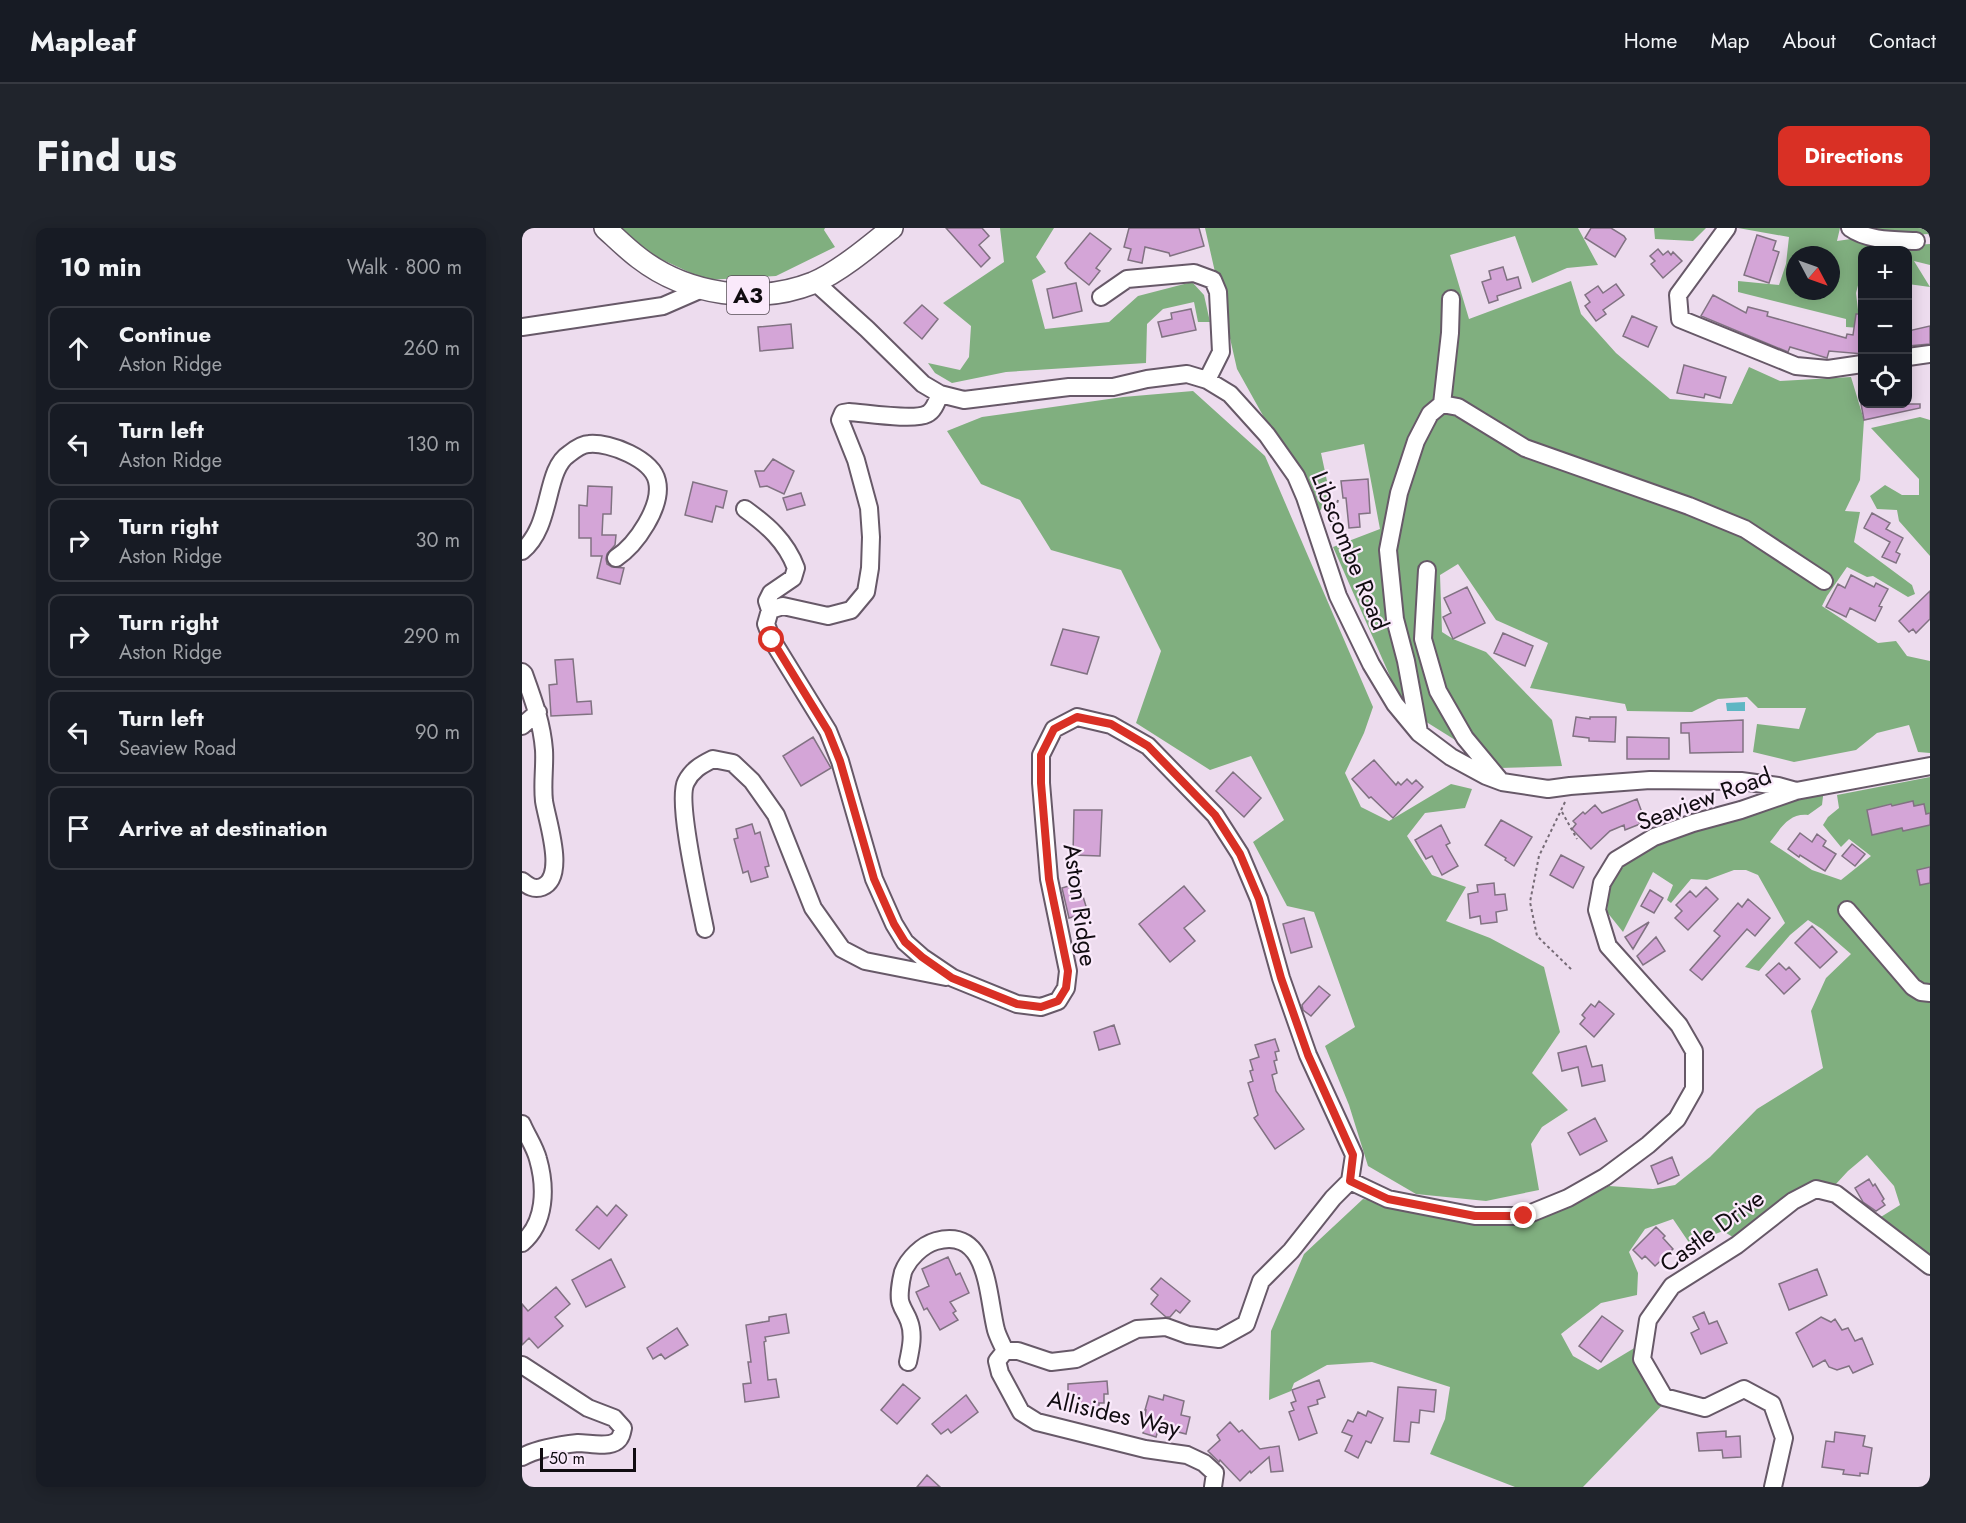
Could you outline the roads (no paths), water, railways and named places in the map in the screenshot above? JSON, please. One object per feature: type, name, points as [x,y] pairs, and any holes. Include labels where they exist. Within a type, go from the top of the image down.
[{"type":"main road","name":"A3","points":[[605,228],[640,259],[672,278],[702,289],[753,296],[785,292],[815,282],[857,256],[892,228]]},
{"type":"street","points":[[1727,228],[1678,295],[1680,319],[1796,366],[1828,369],[1858,365]]},
{"type":"street","points":[[1850,228],[1881,245],[1916,241]]},
{"type":"street","points":[[1101,297],[1127,279],[1194,273],[1212,280],[1218,292],[1221,351],[1208,380]]},
{"type":"street","name":"Libscombe Road","points":[[815,282],[923,384],[940,394],[964,400],[1069,387],[1113,387],[1147,379],[1187,374],[1208,380],[1230,394],[1267,435],[1296,476],[1338,596],[1395,704],[1419,733],[1451,757],[1502,782],[1548,789],[1650,780],[1741,781],[1796,791]]},
{"type":"street","points":[[522,327],[663,306],[702,289]]},
{"type":"street","points":[[1419,733],[1406,661],[1395,619],[1388,550],[1399,493],[1416,441],[1430,414],[1442,404],[1450,333],[1451,299]]},
{"type":"street","points":[[1912,356],[1930,354]]},
{"type":"street","points":[[745,509],[763,522],[783,542],[796,568],[793,578],[771,592],[767,601],[770,610],[783,606],[828,615],[851,610],[866,592],[871,557],[869,508],[856,460],[840,420],[843,413],[898,416],[926,414],[932,409],[940,394]]},
{"type":"street","points":[[1442,404],[1458,407],[1525,448],[1679,502],[1745,529],[1824,581]]},
{"type":"street","points":[[522,551],[531,543],[540,527],[558,465],[566,455],[587,444],[615,446],[651,467],[657,481],[658,501],[627,551],[616,558]]},
{"type":"street","points":[[1426,570],[1424,639],[1438,691],[1465,738],[1502,782]]},
{"type":"street","name":"Aston Ridge","points":[[770,610],[766,624],[772,640],[828,731],[840,761],[874,879],[894,924],[905,942],[952,978],[1017,1004],[1041,1007],[1058,1001],[1066,988],[1068,971],[1049,879],[1041,783],[1041,755],[1054,729],[1077,717],[1111,724],[1148,746],[1215,815],[1240,854],[1259,899],[1281,978],[1308,1055],[1353,1155],[1350,1181]]},
{"type":"street","points":[[522,672],[525,674],[538,712],[543,749],[544,799],[555,858],[555,872],[548,884],[540,888],[532,888],[522,881]]},
{"type":"street","points":[[522,726],[538,712]]},
{"type":"street","points":[[705,929],[685,824],[684,785],[695,768],[713,759],[733,763],[752,781],[776,815],[813,908],[842,949],[865,961],[952,978]]},
{"type":"street","name":"Seaview Road","points":[[1350,1181],[1388,1199],[1475,1216],[1524,1216],[1569,1198],[1648,1145],[1677,1119],[1694,1089],[1694,1051],[1679,1024],[1608,946],[1597,910],[1602,883],[1616,860],[1654,837],[1796,791],[1930,766]]},
{"type":"street","points":[[1847,910],[1913,987],[1921,992],[1930,993]]},
{"type":"street","points":[[522,1124],[538,1158],[543,1189],[539,1219],[522,1243]]},
{"type":"street","name":"Allisides Way","points":[[1213,1487],[1215,1473],[1204,1463],[1187,1455],[1145,1449],[1037,1422],[1021,1412],[1000,1373],[997,1361],[1005,1351],[1018,1351],[1052,1362],[1076,1359],[1137,1329],[1166,1328],[1188,1335],[1219,1339],[1246,1324],[1260,1281],[1291,1251],[1333,1198],[1350,1181]]},
{"type":"street","name":"Castle Drive","points":[[1773,1487],[1784,1438],[1772,1404],[1743,1389],[1706,1408],[1664,1397],[1642,1359],[1648,1320],[1672,1286],[1737,1245],[1793,1201],[1816,1189],[1836,1194],[1930,1266]]},
{"type":"street","points":[[908,1362],[912,1343],[910,1322],[900,1302],[903,1273],[914,1255],[933,1242],[952,1239],[966,1243],[977,1255],[985,1273],[996,1333],[1005,1351]]},
{"type":"street","points":[[522,1365],[588,1408],[614,1418],[623,1428],[618,1441],[610,1444],[578,1443],[549,1448],[522,1457]]},
{"type":"water","points":[[1745,702],[1745,711],[1727,711],[1726,703]]}]
